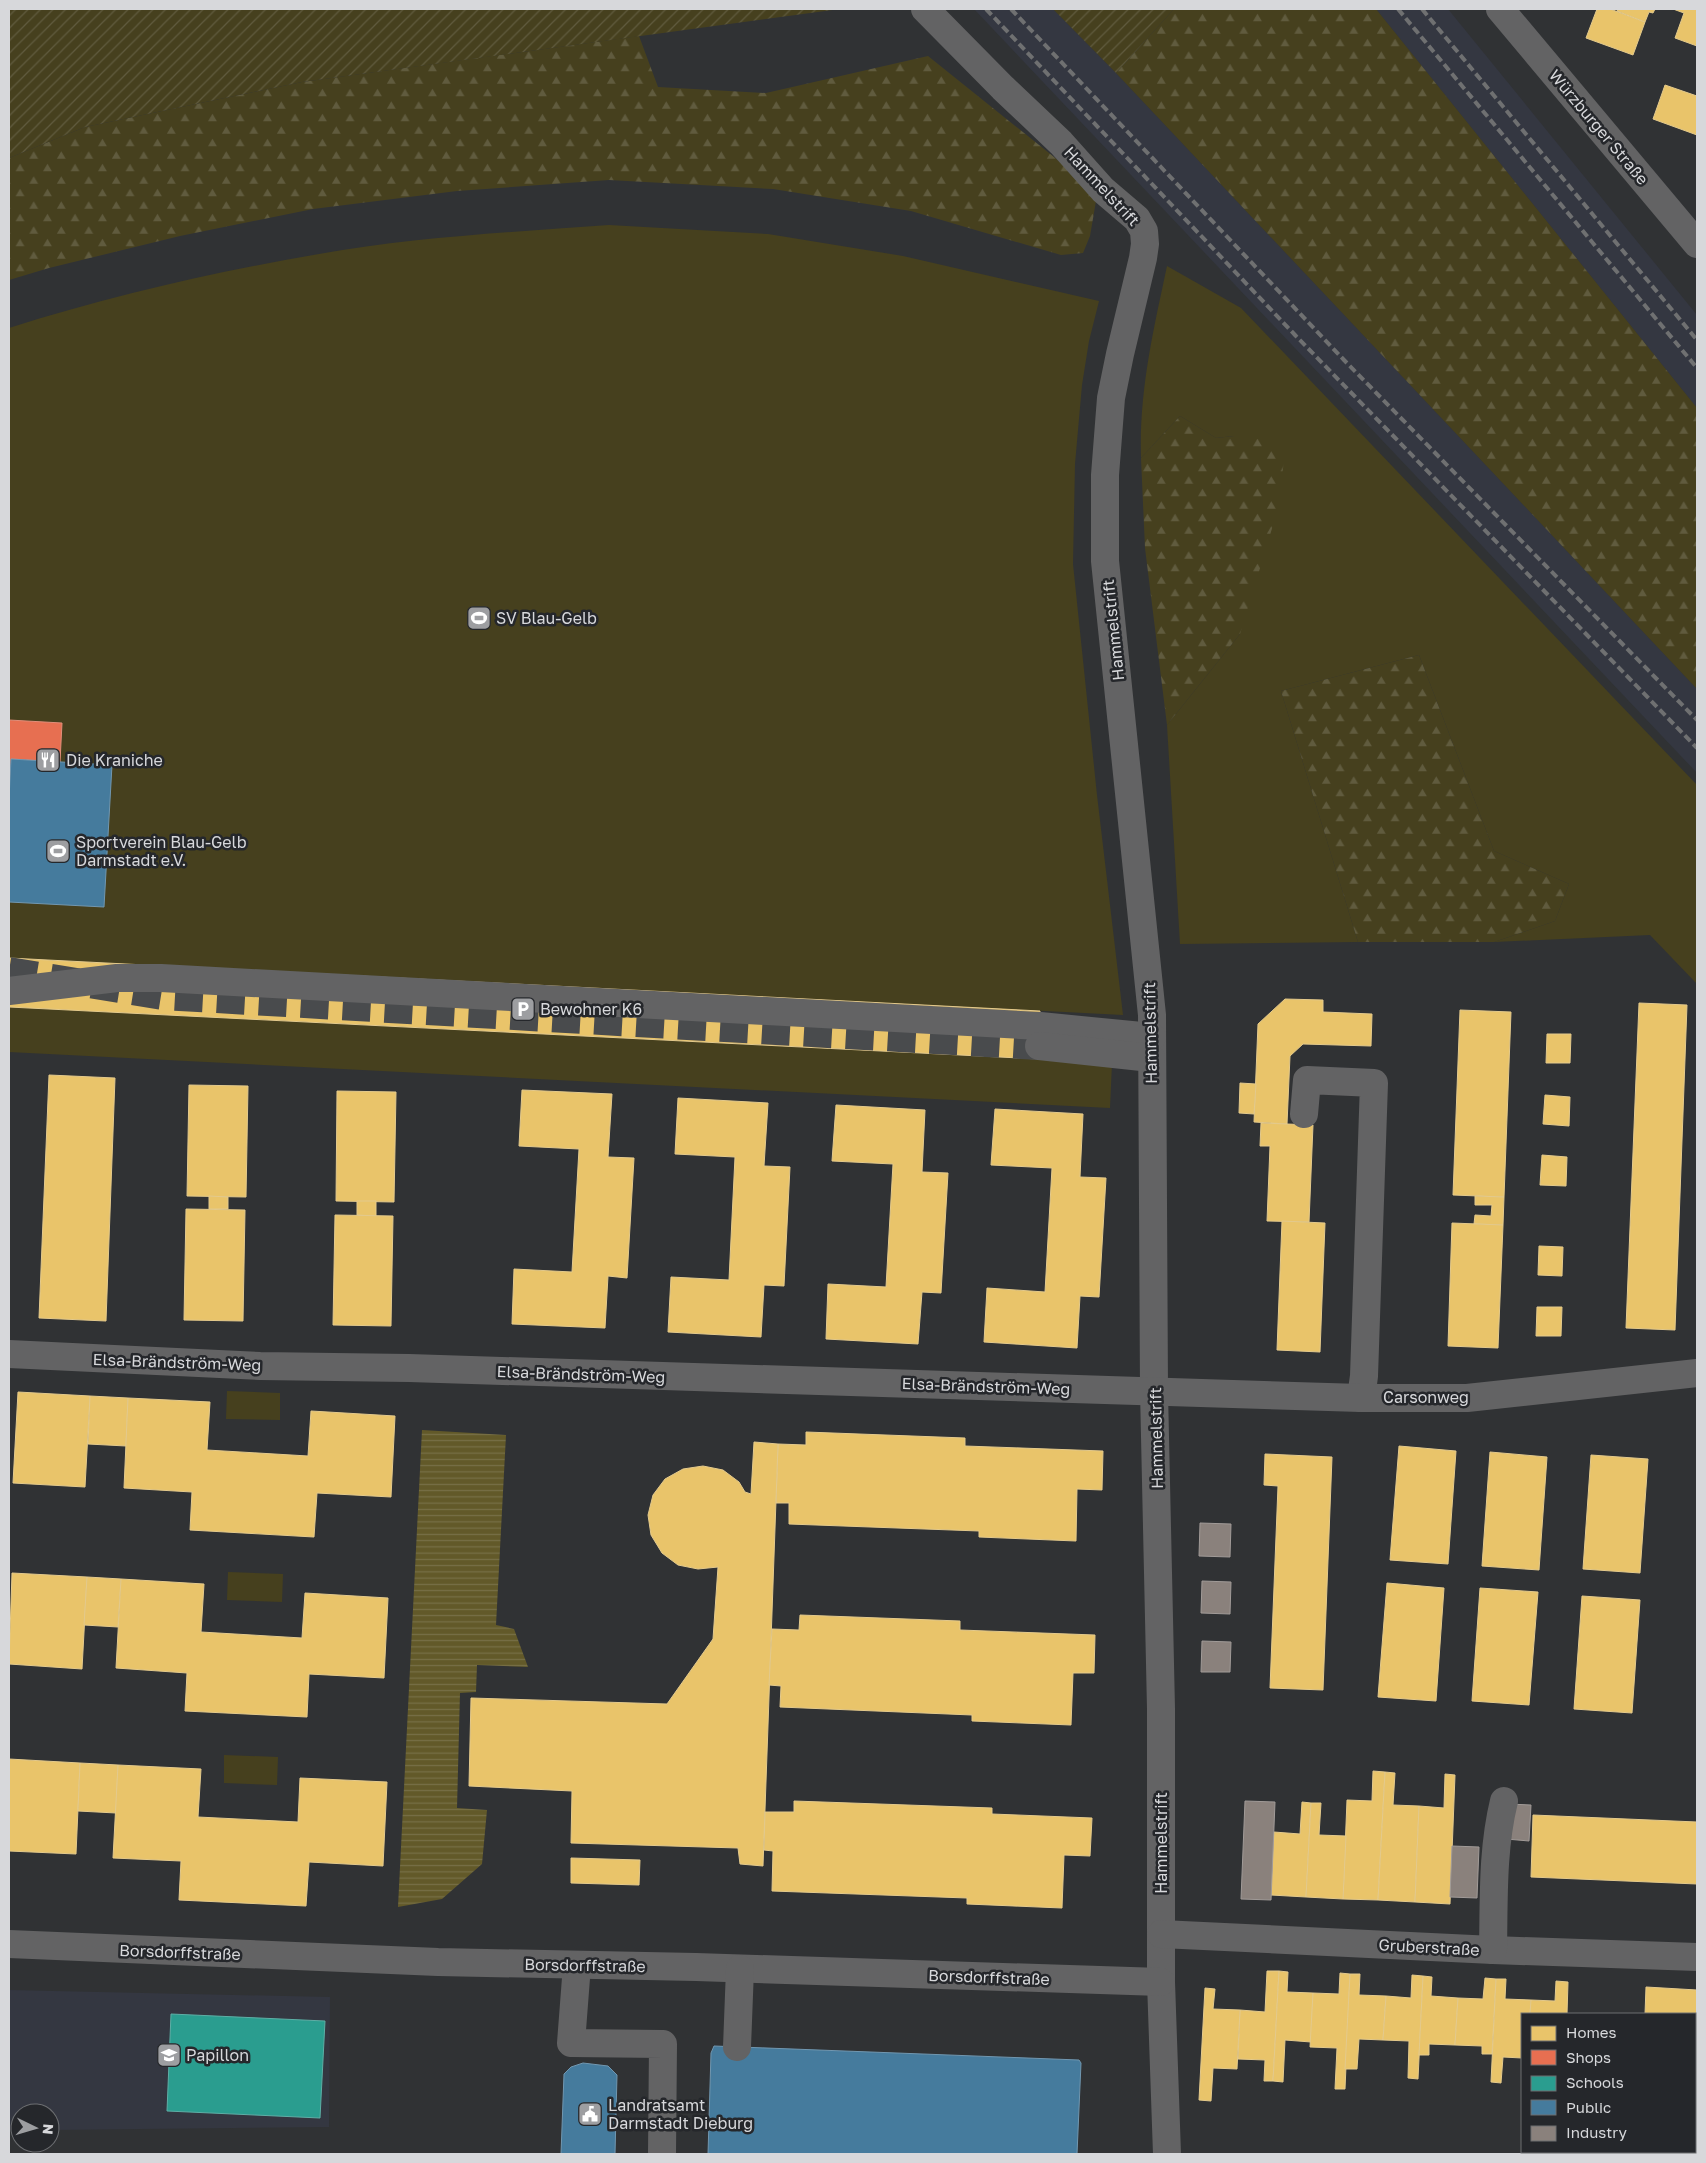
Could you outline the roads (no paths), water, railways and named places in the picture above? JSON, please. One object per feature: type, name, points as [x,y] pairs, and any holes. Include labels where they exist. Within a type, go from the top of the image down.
[{"type":"street","name":"Hammelstrift","points":[[925,9],[1003,88],[1061,143],[1103,190],[1137,218],[1144,231],[1143,258],[1111,398],[1105,475],[1105,561],[1150,996],[1154,1391],[1161,1708],[1160,1982],[1167,2154]]},
{"type":"street","name":"Würzburger Straße","points":[[1500,9],[1697,244]]},
{"type":"street","points":[[9,991],[117,978],[161,978],[1040,1026],[1151,1048]]},
{"type":"street","points":[[1040,1046],[1151,1048]]},
{"type":"street","points":[[1304,1114],[1307,1080],[1374,1082],[1364,1376],[1361,1398]]},
{"type":"street","name":"Elsa-Brändström-Weg","points":[[9,1354],[260,1366],[409,1368],[1154,1391]]},
{"type":"street","name":"Carsonweg","points":[[1154,1391],[1361,1398],[1467,1398],[1697,1374]]},
{"type":"street","points":[[1493,1950],[1496,1852],[1499,1822],[1504,1802]]},
{"type":"street","name":"Gruberstraße","points":[[1161,1934],[1493,1950],[1697,1957]]},
{"type":"street","name":"Borsdorffstraße","points":[[9,1944],[381,1960],[740,1968],[1160,1982]]},
{"type":"street","points":[[577,1965],[571,2044],[663,2044],[662,2154]]},
{"type":"street","points":[[737,2047],[740,1968]]},
{"type":"tunnel","points":[[9,971],[163,996],[1039,1046]]},
{"type":"railway","points":[[986,9],[1295,335],[1697,748]]},
{"type":"railway","points":[[1011,9],[1344,360],[1697,720]]},
{"type":"railway","points":[[1398,9],[1697,368]]},
{"type":"railway","points":[[1422,9],[1697,340]]},
{"type":"place","name":"SV Blau-Gelb","points":[[479,618]]},
{"type":"place","name":"Die Kraniche","points":[[48,760]]},
{"type":"place","name":"Sportverein Blau-Gelb Darmstadt e.V.","points":[[58,851]]},
{"type":"place","name":"Bewohner K6","points":[[523,1009]]},
{"type":"place","name":"Papillon","points":[[169,2055]]},
{"type":"place","name":"Landratsamt Darmstadt Dieburg","points":[[590,2114]]}]
